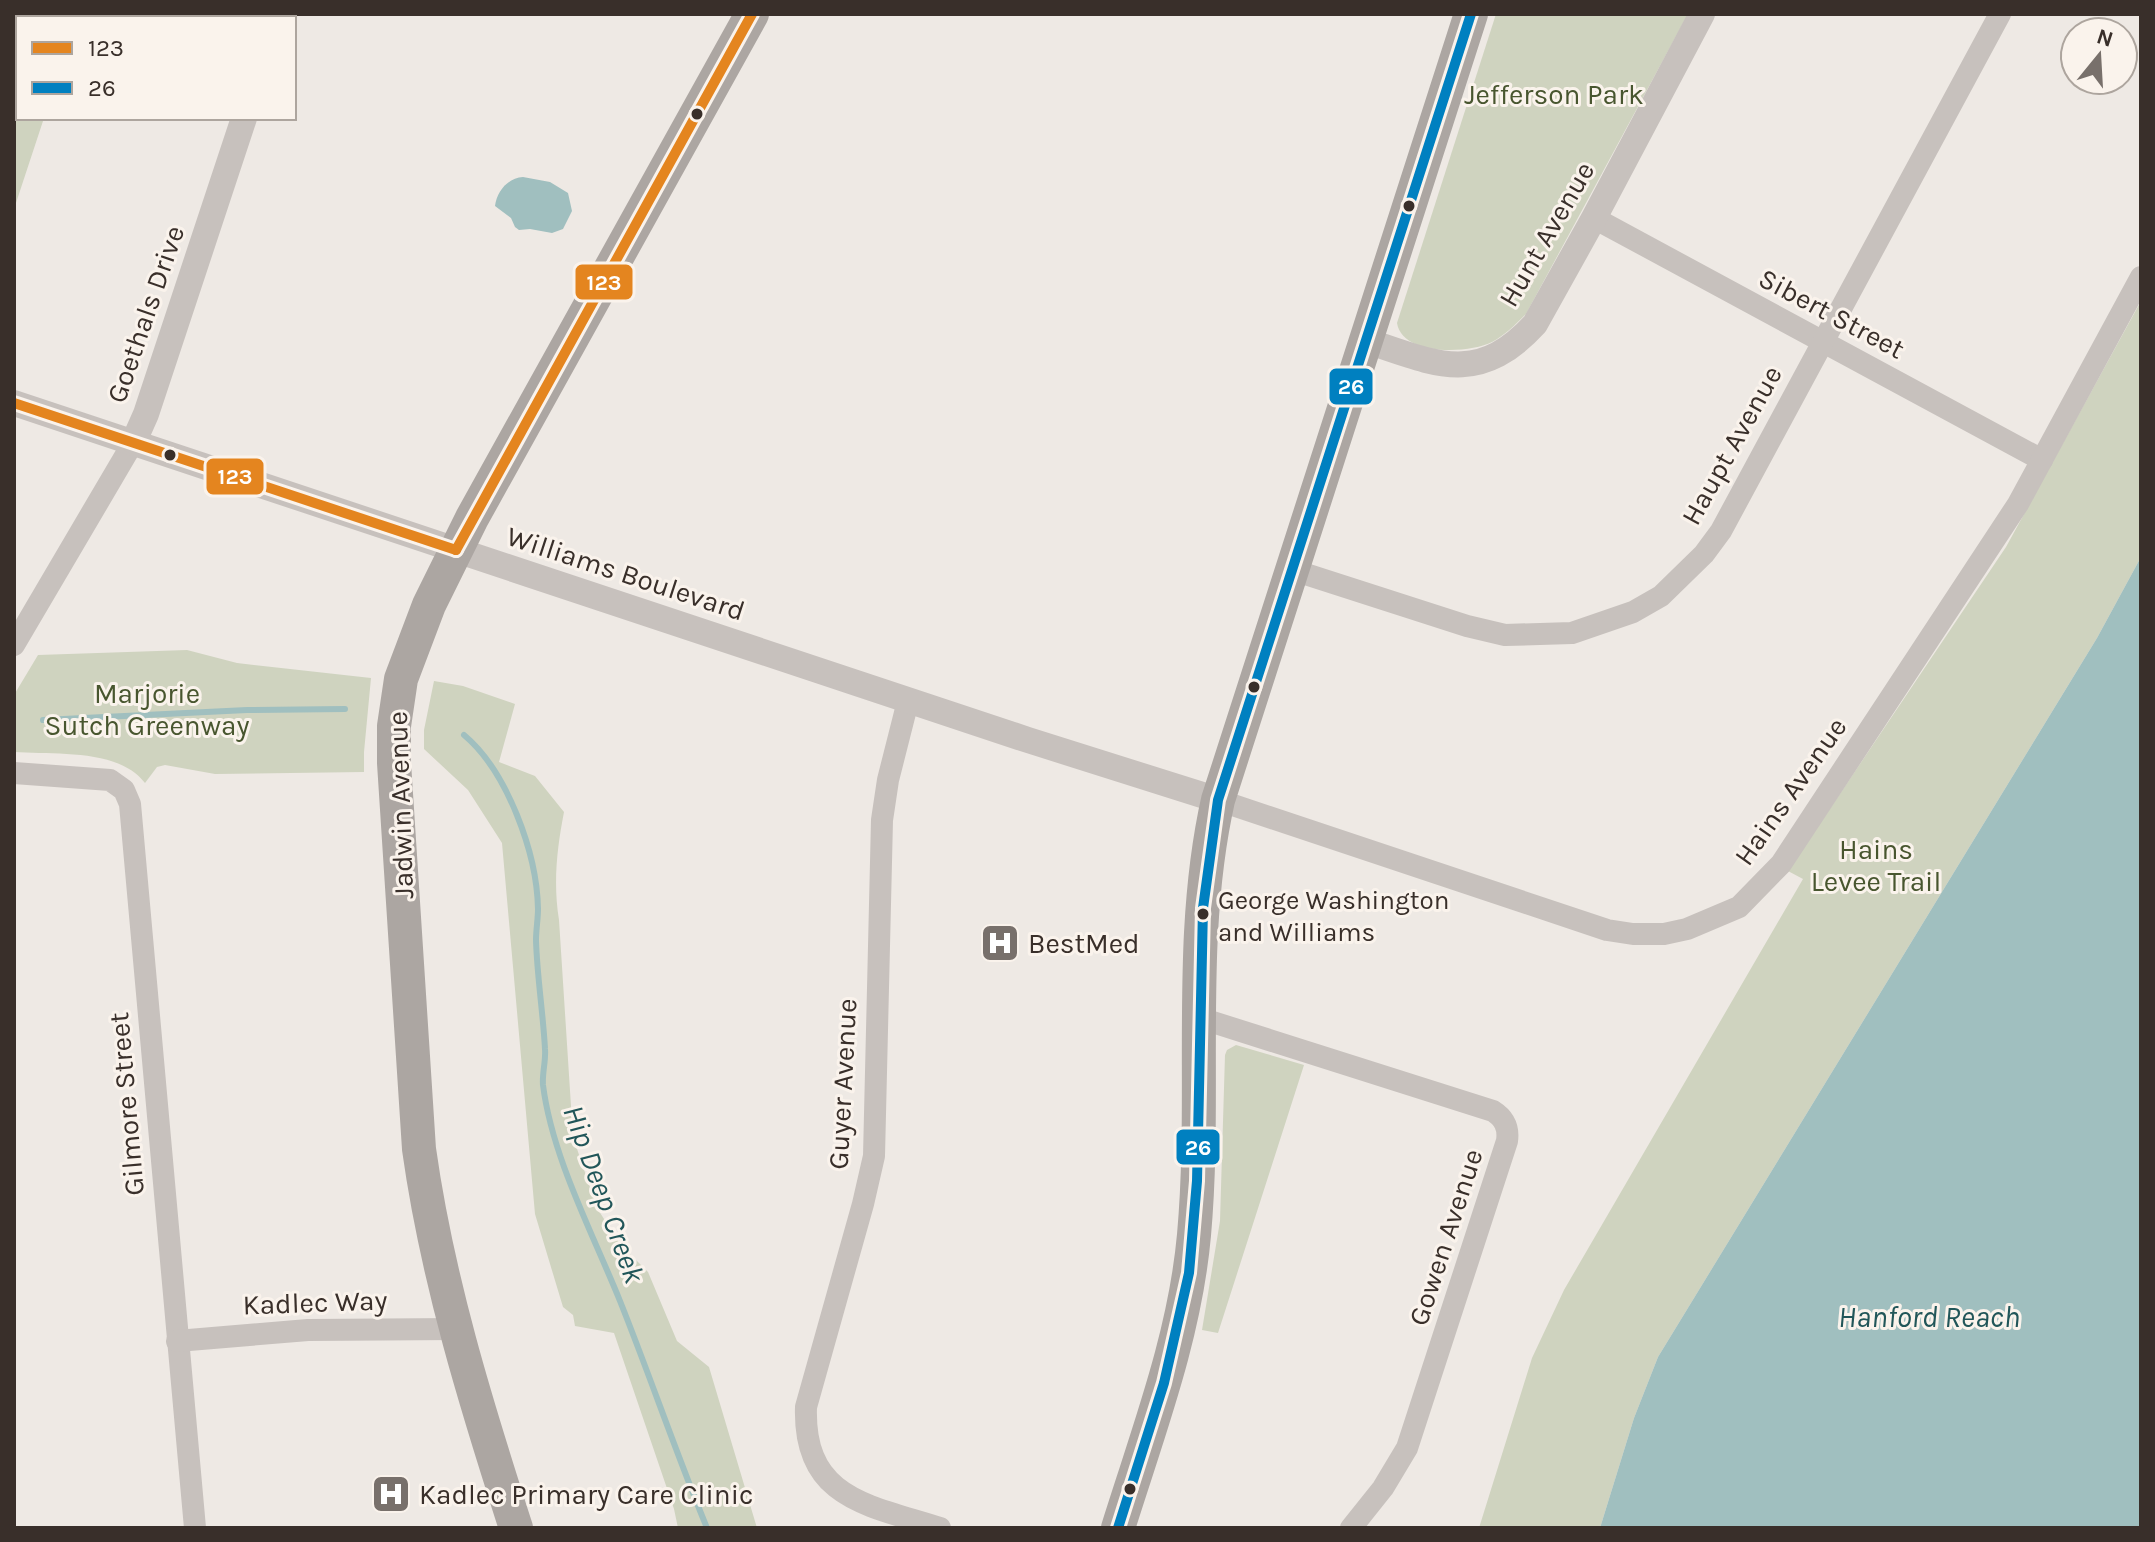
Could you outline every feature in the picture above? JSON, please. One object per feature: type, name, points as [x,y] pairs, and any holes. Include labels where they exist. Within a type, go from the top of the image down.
[{"type":"main road","name":"Jadwin Avenue","points":[[516,1528],[457,1329],[435,1243],[419,1149],[394,763],[394,726],[401,679],[425,614],[456,550],[752,14]]},
{"type":"main road","points":[[1118,1528],[1166,1378],[1188,1280],[1197,1195],[1204,884],[1218,800],[1471,14]]},
{"type":"street","name":"Hunt Avenue","points":[[1367,341],[1446,365],[1469,364],[1505,350],[1535,324],[1702,14]]},
{"type":"street","name":"Haupt Avenue","points":[[1293,570],[1467,626],[1505,635],[1572,633],[1633,612],[1661,596],[1683,576],[1721,531],[2000,14]]},
{"type":"street","name":"Goethals Drive","points":[[14,645],[134,441],[146,414],[243,120]]},
{"type":"street","name":"Sibert Street","points":[[1594,218],[2042,460]]},
{"type":"street","name":"Hains Avenue","points":[[1218,800],[1607,930],[1664,934],[1711,920],[1739,907],[1781,864],[2018,504],[2141,277]]},
{"type":"street","name":"Williams Boulevard","points":[[14,403],[908,701],[1218,800]]},
{"type":"street","name":"Guyer Avenue","points":[[908,701],[888,780],[882,820],[874,1156],[861,1215],[806,1407],[806,1429],[818,1467],[826,1480],[842,1492],[859,1502],[940,1528]]},
{"type":"street","name":"Gilmore Street","points":[[14,773],[115,782],[124,790],[130,804],[195,1528]]},
{"type":"street","points":[[14,790],[69,777]]},
{"type":"street","name":"Gowen Avenue","points":[[1200,1018],[1493,1111],[1501,1116],[1506,1125],[1507,1141],[1407,1448],[1383,1488],[1351,1528]]},
{"type":"street","name":"Kadlec Way","points":[[177,1341],[308,1330],[457,1329]]},
{"type":"green space","points":[[14,14],[78,14],[16,16],[16,120],[43,120],[14,209]]},
{"type":"green space","name":"Jefferson Park","points":[[1496,14],[1688,14],[1526,314],[1501,336],[1481,346],[1453,350],[1423,347],[1402,334],[1397,323]]},
{"type":"green space","name":"Hains Levee Trail","points":[[2141,301],[2141,557],[2097,638],[1658,1357],[1634,1418],[1600,1528],[1479,1528],[1532,1358],[1564,1290],[1803,879],[1788,871],[2006,547]]},
{"type":"green space","name":"Marjorie Sutch Greenway","points":[[187,650],[237,663],[371,678],[364,772],[215,774],[165,765],[157,767],[145,783],[119,764],[102,759],[14,752],[14,695],[38,655]]},
{"type":"green space","points":[[434,681],[463,686],[515,704],[499,762],[535,776],[564,812],[556,893],[573,1137],[597,1208],[620,1244],[648,1272],[677,1341],[709,1367],[757,1528],[678,1528],[614,1333],[575,1326],[573,1315],[563,1307],[535,1214],[502,843],[468,790],[424,749],[424,730]]},
{"type":"green space","points":[[1236,1045],[1304,1065],[1218,1333],[1202,1330],[1220,1221],[1225,1055]]},
{"type":"water","points":[[523,177],[550,182],[568,193],[572,211],[563,229],[552,233],[519,230],[511,218],[495,206],[504,186]]},
{"type":"water","name":"Hanford Reach","points":[[2141,557],[2141,1528],[1600,1528],[1634,1418],[1658,1357],[2097,638]]},
{"type":"waterway","name":"Hip Deep Creek","points":[[43,720],[247,710],[345,709]]},
{"type":"waterway","name":"Hip Deep Creek","points":[[464,735],[494,770],[506,791],[517,814],[532,863],[538,909],[536,936],[545,1049],[543,1085],[555,1140],[707,1528]]},
{"type":"transit line","name":"123","points":[[456,550],[752,14]]},
{"type":"transit line","name":"26","points":[[1118,1528],[1164,1383],[1189,1273],[1197,1181],[1203,908],[1218,800],[1471,14]]},
{"type":"transit line","name":"123","points":[[14,403],[456,550]]},
{"type":"place","name":"George Washington and Williams","points":[[1203,914]]},
{"type":"place","name":"BestMed","points":[[1000,943]]},
{"type":"place","name":"Kadlec Primary Care Clinic","points":[[391,1494]]}]
